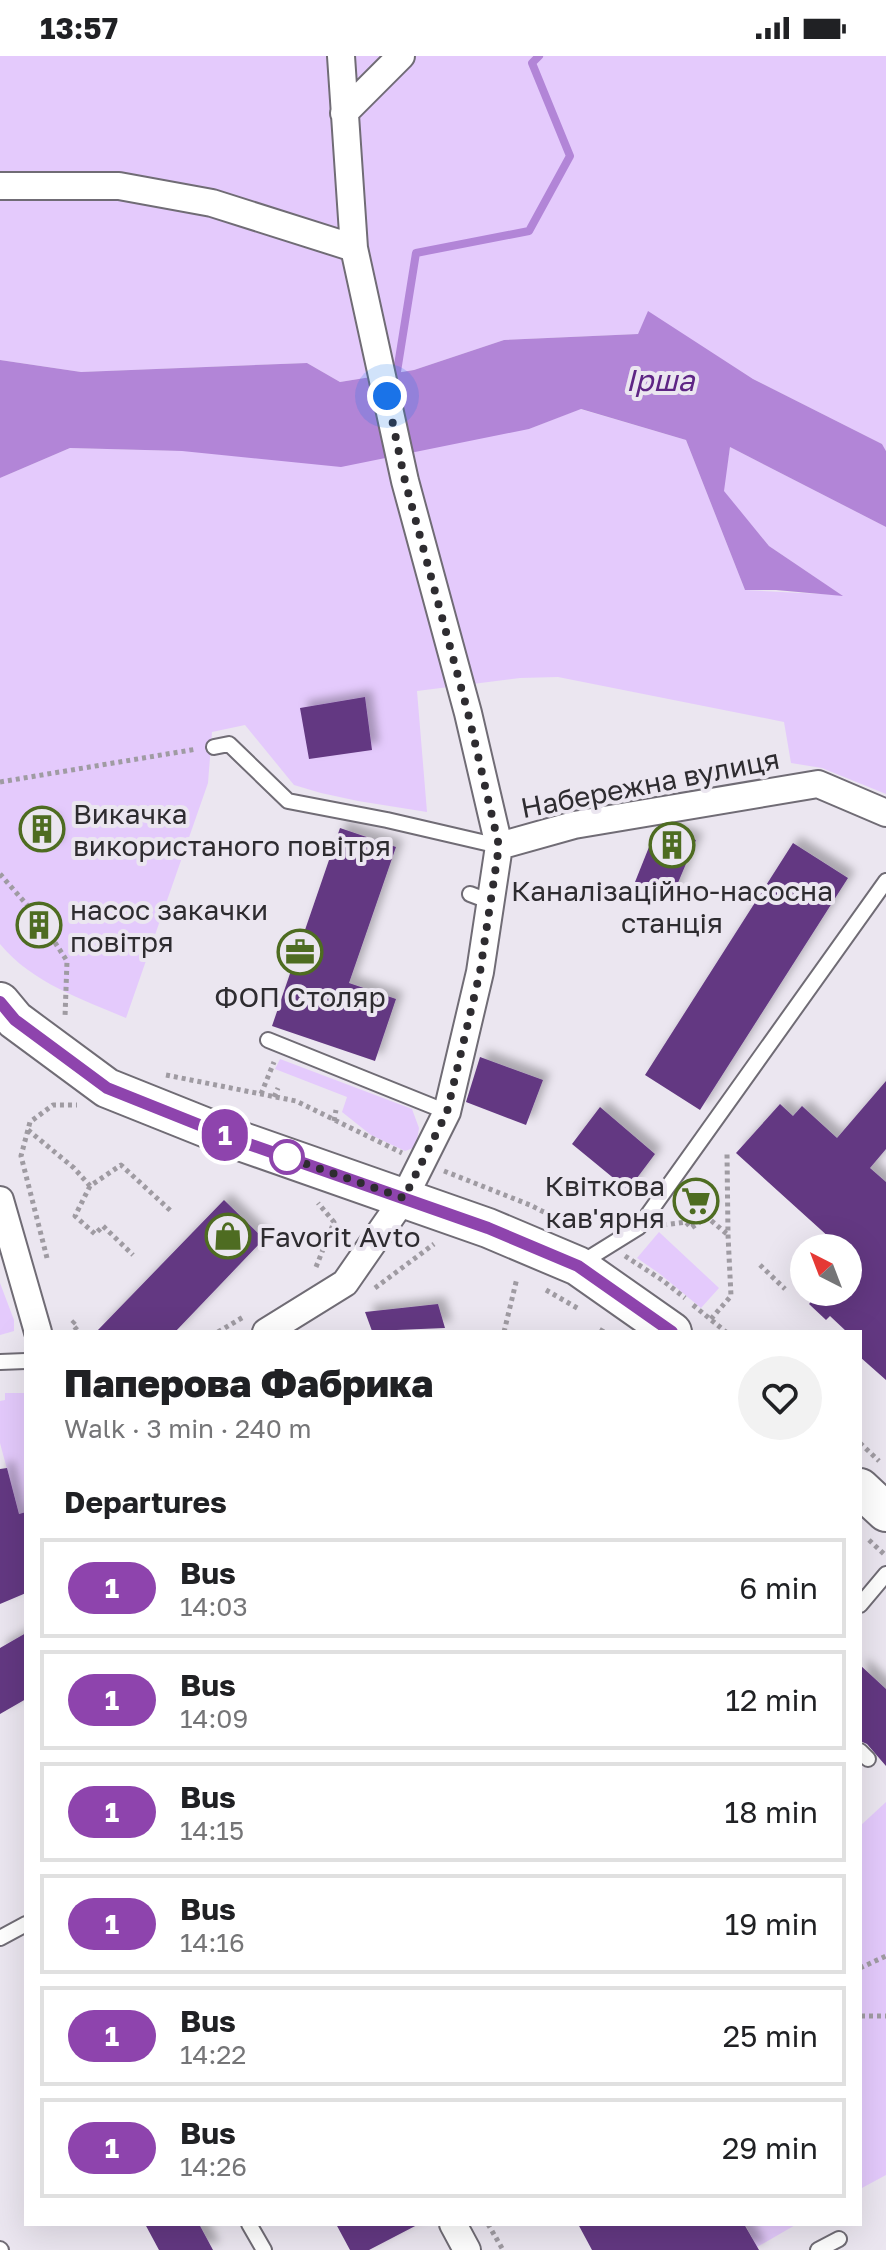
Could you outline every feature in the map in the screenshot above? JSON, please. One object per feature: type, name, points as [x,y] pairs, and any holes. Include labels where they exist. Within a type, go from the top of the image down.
[{"type":"main road","points":[[0,1002],[15,1020],[107,1088],[237,1140],[488,1228],[593,1256],[670,1330]]},
{"type":"main road","points":[[862,1490],[886,1512]]},
{"type":"street","points":[[341,56],[354,248],[405,481],[468,713],[499,846]]},
{"type":"street","points":[[344,113],[401,56]]},
{"type":"street","points":[[0,186],[119,186],[212,203],[354,248]]},
{"type":"street","name":"Набережна вулиця","points":[[275,1330],[345,1283],[404,1198],[447,1112],[480,972],[480,898],[499,846],[574,825],[818,784],[886,813]]},
{"type":"street","points":[[0,1200],[37,1330]]},
{"type":"street","points":[[454,2226],[467,2250]]},
{"type":"lane","points":[[214,747],[229,744],[288,801],[499,846]]},
{"type":"lane","points":[[593,1256],[639,1227],[886,881]]},
{"type":"lane","points":[[268,1040],[447,1112]]},
{"type":"lane","points":[[0,1362],[24,1361]]},
{"type":"lane","points":[[862,1603],[886,1574]]},
{"type":"lane","points":[[0,1938],[24,1925]]},
{"type":"lane","points":[[250,2226],[264,2250]]},
{"type":"lane","points":[[818,2250],[839,2239]]},
{"type":"path","points":[[0,782],[180,751]]},
{"type":"path","points":[[0,874],[41,921],[67,961],[64,1026]]},
{"type":"path","points":[[261,1094],[275,1061]]},
{"type":"path","points":[[159,1073],[296,1101],[422,1163],[530,1205],[593,1256],[662,1280],[724,1330]]},
{"type":"path","points":[[274,1097],[278,1088]]},
{"type":"path","points":[[47,1259],[21,1156],[30,1122],[53,1105],[80,1104]]},
{"type":"path","points":[[334,1121],[336,1110]]},
{"type":"path","points":[[28,1129],[74,1168],[90,1186]]},
{"type":"path","points":[[711,1319],[731,1296],[727,1153]]},
{"type":"path","points":[[133,1255],[103,1226],[95,1234],[75,1216],[90,1186],[121,1165],[172,1212]]},
{"type":"path","points":[[306,1274],[318,1266],[334,1222],[311,1193]]},
{"type":"path","points":[[639,1227],[686,1222],[691,1228],[707,1217],[728,1235]]},
{"type":"path","points":[[372,1291],[432,1243],[447,1249]]},
{"type":"path","points":[[760,1265],[785,1289]]},
{"type":"path","points":[[503,1272],[531,1283]]},
{"type":"path","points":[[504,1330],[517,1278]]},
{"type":"path","points":[[221,1330],[245,1315]]},
{"type":"path","points":[[75,1321],[72,1324],[77,1330]]},
{"type":"path","points":[[602,1330],[605,1325]]},
{"type":"path","points":[[862,1445],[886,1467]]},
{"type":"path","points":[[862,1967],[886,1956]]},
{"type":"path","points":[[862,2016],[886,2016]]},
{"type":"path","points":[[489,2226],[503,2250]]},
{"type":"shaded area","points":[[0,56],[886,56],[886,451],[882,444],[753,379],[648,312],[638,334],[504,340],[414,370],[340,382],[307,363],[81,372],[0,360]]},
{"type":"shaded area","points":[[580,409],[686,440],[745,590],[841,595],[769,546],[723,491],[730,447],[886,527],[886,794],[822,768],[791,763],[784,722],[558,677],[520,678],[417,691],[427,812],[358,801],[294,785],[245,725],[212,732],[208,783],[126,1018],[42,980],[13,958],[0,944],[0,478],[70,448],[182,451],[529,429]]},
{"type":"shaded area","points":[[280,1059],[412,1109],[419,1128],[416,1147],[405,1151],[371,1135],[342,1112],[347,1097],[275,1069]]},
{"type":"shaded area","points":[[659,1232],[719,1288],[701,1308],[637,1258]]},
{"type":"shaded area","points":[[0,1283],[14,1320],[14,1331],[0,1335]]},
{"type":"shaded area","points":[[5,1393],[24,1393],[24,1513],[19,1514],[0,1443],[0,1401],[5,1400]]},
{"type":"shaded area","points":[[886,1802],[886,2175],[862,2188],[862,1824]]},
{"type":"shaded area","points":[[746,2226],[794,2226],[757,2247]]},
{"type":"water","name":"Ірша","points":[[648,311],[753,379],[882,444],[886,451],[886,527],[730,447],[724,491],[769,546],[843,596],[745,590],[686,440],[581,409],[529,429],[341,467],[182,451],[70,448],[0,478],[0,360],[81,372],[307,363],[340,382],[414,370],[504,340],[638,334]]},
{"type":"building","points":[[365,697],[372,750],[309,759],[300,708]]},
{"type":"building","name":"Викачка використаного повітря","points":[[52,821],[56,847],[35,851],[30,824]]},
{"type":"building","points":[[663,826],[696,840],[672,897],[635,882],[657,827]]},
{"type":"building","points":[[340,828],[396,847],[349,983],[396,999],[375,1061],[272,1026]]},
{"type":"building","points":[[793,843],[848,878],[700,1110],[645,1075]]},
{"type":"building","points":[[480,1057],[543,1080],[526,1125],[466,1102]]},
{"type":"building","points":[[886,1081],[886,1149],[870,1168],[886,1182],[886,1380],[862,1359],[862,1330],[845,1330],[830,1316],[826,1320],[811,1306],[862,1306],[862,1234],[826,1234],[736,1153],[780,1104],[793,1116],[802,1106],[837,1138]]},
{"type":"building","points":[[600,1107],[655,1154],[628,1190],[572,1144]]},
{"type":"building","name":"Квіткова кав'ярня","points":[[696,1193],[710,1208],[692,1225],[678,1211]]},
{"type":"building","points":[[224,1200],[264,1239],[177,1330],[98,1330]]},
{"type":"building","points":[[438,1304],[445,1328],[372,1330],[365,1312]]},
{"type":"building","points":[[7,1468],[19,1514],[24,1513],[24,1594],[0,1604],[0,1469]]},
{"type":"building","points":[[24,1634],[24,1700],[0,1714],[0,1648]]},
{"type":"building","points":[[862,1667],[886,1689],[886,1766],[862,1742]]},
{"type":"building","points":[[146,2226],[200,2226],[213,2250],[159,2250]]},
{"type":"building","points":[[337,2226],[415,2226],[369,2250],[350,2250]]},
{"type":"building","points":[[579,2226],[745,2226],[759,2250],[592,2250]]},
{"type":"waterway","points":[[395,384],[416,253],[529,231],[570,156],[532,63],[539,56]]},
{"type":"bus line","name":"1","points":[[0,1002],[15,1020],[107,1088],[237,1140],[488,1228],[578,1266],[669,1330]]},
{"type":"place","name":"Викачка використаного повітря","points":[[42,829]]},
{"type":"place","name":"Каналізаційно-насосна станція","points":[[672,845]]},
{"type":"place","name":"насос закачки повітря","points":[[39,925]]},
{"type":"place","name":"ФОП Столяр","points":[[300,952]]},
{"type":"place","name":"Квіткова кав'ярня","points":[[696,1201]]},
{"type":"place","name":"Favorit Avto","points":[[228,1236]]},
{"type":"route","points":[[287,1157],[283,1156],[404,1198],[447,1112],[480,972],[499,846],[468,713],[405,481],[387,396]]}]
